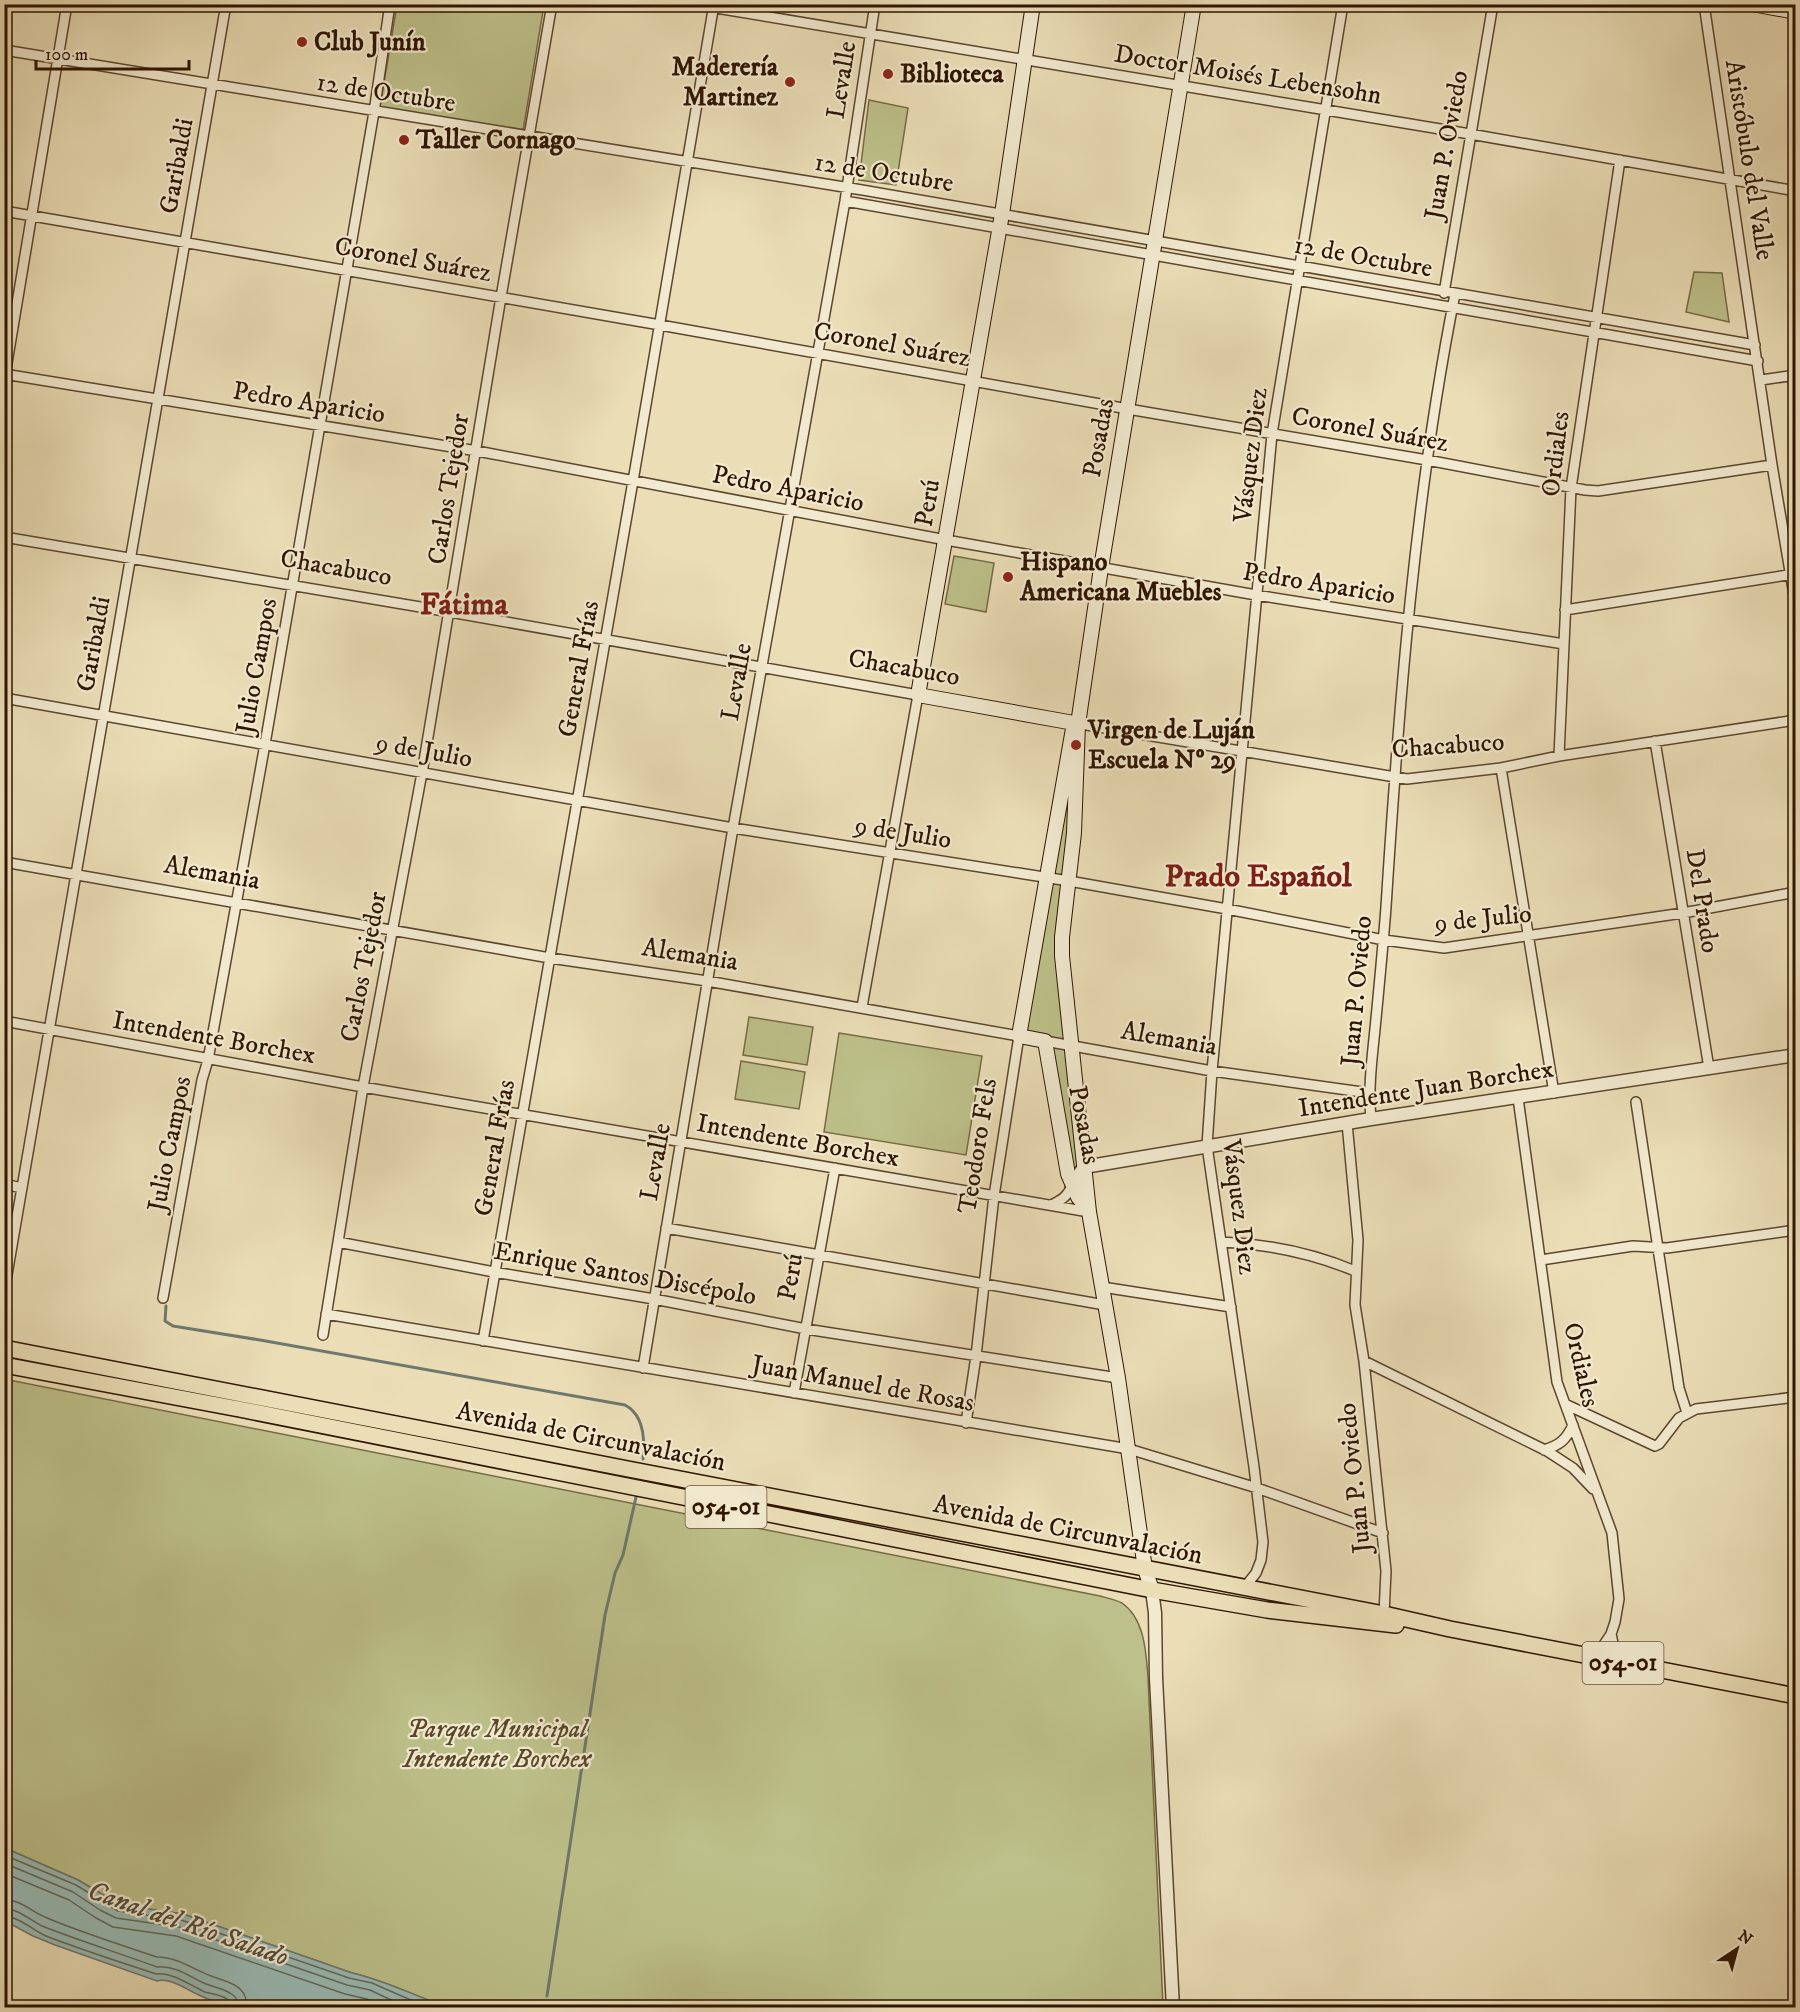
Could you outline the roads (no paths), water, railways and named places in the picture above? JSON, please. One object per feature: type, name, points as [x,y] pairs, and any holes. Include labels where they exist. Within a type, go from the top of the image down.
[{"type":"highway","name":"Avenida de Circunvalación","points":[[4,1348],[1384,1614],[1450,1629],[1796,1696]]},
{"type":"highway","name":"Avenida de Circunvalación","points":[[4,1365],[1267,1611],[1369,1623],[1450,1629]]},
{"type":"main road","name":"Perú","points":[[918,695],[1002,214],[1033,4]]},
{"type":"main road","name":"Posadas","points":[[1048,878],[1076,724],[1194,4]]},
{"type":"main road","points":[[1752,4],[1796,12]]},
{"type":"main road","name":"Chacabuco","points":[[918,695],[1076,724]]},
{"type":"main road","name":"Posadas","points":[[1076,724],[1074,833],[1062,956],[1089,1212],[1118,1378],[1145,1569],[1152,1590]]},
{"type":"main road","name":"Teodoro Fels","points":[[1019,1036],[1048,878]]},
{"type":"main road","name":"Alemania","points":[[1019,1036],[1045,1041]]},
{"type":"main road","name":"Posadas","points":[[1045,1041],[1068,1174],[1072,1185],[1089,1212]]},
{"type":"street","points":[[5,376],[67,4]]},
{"type":"street","name":"Garibaldi","points":[[4,1292],[226,4]]},
{"type":"street","name":"Julio Campos","points":[[163,1298],[265,744],[374,112],[390,4]]},
{"type":"street","name":"Carlos Tejedor","points":[[323,1335],[363,1087],[422,773],[552,4]]},
{"type":"street","name":"Doctor Moisés Lebensohn","points":[[692,4],[1796,191]]},
{"type":"street","name":"Levalle","points":[[644,1368],[706,981],[819,353],[875,4]]},
{"type":"street","name":"Vásquez Diez","points":[[1244,1588],[1256,1573],[1261,1560],[1263,1542],[1207,1146],[1241,751],[1272,434],[1344,4]]},
{"type":"street","name":"Juan P. Oviedo","points":[[1444,293],[1493,4]]},
{"type":"street","name":"Aristóbulo del Valle","points":[[1704,4],[1772,465],[1793,574],[1796,607]]},
{"type":"street","name":"General Frías","points":[[483,1341],[714,6]]},
{"type":"street","name":"12 de Octubre","points":[[4,50],[1002,214],[1444,293],[1755,345]]},
{"type":"street","name":"Ordiales","points":[[1558,756],[1571,488],[1620,160]]},
{"type":"street","name":"12 de Octubre","points":[[845,201],[1758,361]]},
{"type":"street","name":"Coronel Suárez","points":[[4,211],[1427,460],[1571,488],[1598,491],[1772,465]]},
{"type":"street","name":"Juan P. Oviedo","points":[[1371,1119],[1369,1093],[1384,940],[1394,778],[1409,620],[1427,460],[1455,294]]},
{"type":"street","points":[[1761,380],[1796,375]]},
{"type":"street","name":"Pedro Aparicio","points":[[5,376],[477,451],[1101,568],[1564,644]]},
{"type":"street","name":"Chacabuco","points":[[4,537],[450,612],[918,695]]},
{"type":"street","points":[[1565,610],[1793,574]]},
{"type":"street","name":"Perú","points":[[862,1008],[918,695]]},
{"type":"street","name":"9 de Julio","points":[[4,698],[733,828],[1069,881],[1384,940],[1444,948],[1683,912],[1796,892]]},
{"type":"street","name":"Chacabuco","points":[[1076,724],[1407,779],[1501,768],[1558,756],[1796,720]]},
{"type":"street","name":"Del Prado","points":[[1655,741],[1708,1068]]},
{"type":"street","points":[[1501,768],[1554,1093]]},
{"type":"street","name":"Alemania","points":[[4,862],[550,958],[706,981],[1019,1036]]},
{"type":"street","name":"Intendente Borchex","points":[[4,1021],[208,1060],[1089,1212]]},
{"type":"street","name":"Teodoro Fels","points":[[966,1423],[994,1196],[1019,1036]]},
{"type":"street","name":"Alemania","points":[[1045,1041],[1212,1071],[1369,1093]]},
{"type":"street","name":"Intendente Juan Borchex","points":[[1084,1167],[1371,1119],[1796,1055]]},
{"type":"street","name":"Ordiales","points":[[1518,1098],[1555,1371],[1612,1533],[1616,1558],[1618,1599],[1615,1622],[1603,1646],[1591,1657]]},
{"type":"street","points":[[1636,1102],[1681,1401],[1687,1413]]},
{"type":"street","name":"Juan P. Oviedo","points":[[1347,1123],[1358,1240],[1355,1305],[1364,1361],[1383,1533],[1386,1571],[1384,1614]]},
{"type":"street","points":[[1050,1205],[1063,1199],[1069,1193],[1084,1167]]},
{"type":"street","name":"Perú","points":[[794,1394],[835,1168]]},
{"type":"street","points":[[4,1184],[22,1188]]},
{"type":"street","points":[[666,1228],[1106,1305]]},
{"type":"street","points":[[1541,1260],[1633,1246],[1667,1248],[1796,1230]]},
{"type":"street","name":"Enrique Santos Discépolo","points":[[338,1242],[806,1329],[1118,1378]]},
{"type":"street","points":[[1221,1242],[1286,1248],[1328,1259],[1355,1271]]},
{"type":"street","points":[[1102,1287],[1231,1307]]},
{"type":"street","name":"Juan Manuel de Rosas","points":[[326,1314],[1129,1449],[1257,1488],[1383,1533]]},
{"type":"street","points":[[1364,1361],[1544,1450],[1573,1468],[1598,1494]]},
{"type":"street","points":[[1565,1404],[1655,1446],[1680,1418],[1696,1409],[1796,1396]]},
{"type":"street","points":[[1544,1450],[1563,1442],[1573,1425]]},
{"type":"street","points":[[1152,1590],[1155,1613],[1156,1678],[1173,2007]]},
{"type":"street","points":[[1611,1634],[1614,1647],[1624,1663]]},
{"type":"water","name":"Canal del Río Salado","points":[[5,1848],[78,1880],[120,1905],[183,1914],[376,1980],[447,2007],[232,2007],[174,1983],[157,1981],[55,1945],[5,1921]]},
{"type":"waterway","points":[[166,1306],[165,1321],[173,1326],[625,1405],[640,1421],[644,1444],[643,1459]]},
{"type":"waterway","points":[[547,1996],[605,1615],[615,1573],[623,1555],[636,1497]]},
{"type":"place","name":"Club Junín","points":[[302,42]]},
{"type":"place","name":"Biblioteca","points":[[888,74]]},
{"type":"place","name":"Maderería Martinez","points":[[790,82]]},
{"type":"place","name":"Taller Cornago","points":[[404,140]]},
{"type":"place","name":"Hispano Americana Muebles","points":[[1008,577]]},
{"type":"place","name":"Virgen de Luján Escuela Nº 29","points":[[1076,745]]},
{"type":"district","name":"Fátima","points":[[464,605]]},
{"type":"district","name":"Prado Español","points":[[1258,877]]},
{"type":"park label","name":"Parque Municipal Intendente Borchex","points":[[497,1744]]}]
